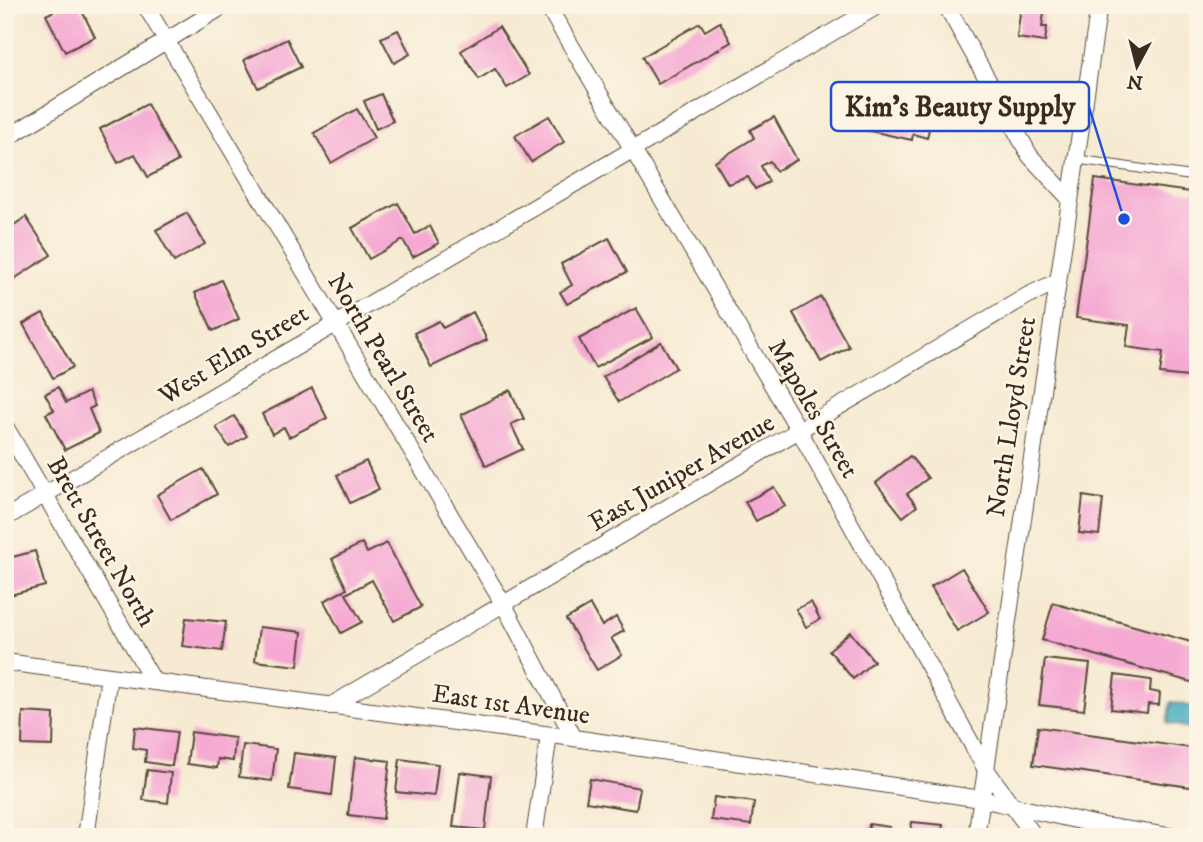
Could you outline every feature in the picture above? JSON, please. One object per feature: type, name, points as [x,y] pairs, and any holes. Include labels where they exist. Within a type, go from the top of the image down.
[{"type":"street","name":"North Pearl Street","points":[[145,5],[333,324],[504,605],[574,738]]},
{"type":"street","points":[[5,139],[225,5]]},
{"type":"street","name":"Mapoles Street","points":[[547,5],[800,432],[985,768],[1009,805],[1035,837]]},
{"type":"street","name":"West Elm Street","points":[[5,518],[879,5]]},
{"type":"street","points":[[946,5],[1030,156],[1070,199]]},
{"type":"street","name":"North Lloyd Street","points":[[976,837],[1099,5]]},
{"type":"street","name":"East Juniper Avenue","points":[[330,706],[800,432],[1027,296],[1058,281]]},
{"type":"street","name":"Brett Street North","points":[[5,426],[154,682]]},
{"type":"street","name":"East 1st Avenue","points":[[5,662],[549,734],[981,799],[1103,826],[1175,837]]},
{"type":"street","points":[[86,837],[109,676]]},
{"type":"street","points":[[534,837],[549,734]]},
{"type":"lane","points":[[1075,159],[1198,177]]},
{"type":"water","points":[[1171,702],[1198,708],[1198,730],[1167,723]]},
{"type":"building","points":[[66,5],[79,5],[95,37],[65,52],[46,15]]},
{"type":"building","points":[[1021,5],[1045,5],[1042,27],[1047,27],[1045,42],[1017,38]]},
{"type":"building","points":[[720,22],[731,42],[658,84],[642,57],[700,23],[705,31]]},
{"type":"building","points":[[499,27],[529,75],[507,88],[495,69],[479,79],[461,51]]},
{"type":"building","points":[[398,30],[410,54],[394,63],[381,38]]},
{"type":"building","points":[[287,39],[301,67],[258,88],[244,60]]},
{"type":"building","points":[[381,94],[393,121],[376,129],[364,101]]},
{"type":"building","points":[[839,94],[932,115],[927,138],[913,134],[912,140],[861,129],[862,123],[834,116]]},
{"type":"building","points":[[147,104],[178,161],[148,177],[135,154],[118,163],[100,129]]},
{"type":"building","points":[[357,109],[374,138],[331,163],[314,133]]},
{"type":"building","points":[[549,116],[564,142],[531,162],[515,136]]},
{"type":"building","points":[[774,117],[797,160],[776,171],[770,161],[761,166],[769,182],[755,189],[748,177],[728,184],[715,162],[754,138],[750,130]]},
{"type":"building","points":[[1095,179],[1198,193],[1197,378],[1160,374],[1163,352],[1126,347],[1129,325],[1076,318]]},
{"type":"building","points":[[398,203],[415,234],[430,226],[439,243],[413,257],[403,240],[369,259],[352,228]]},
{"type":"building","points":[[187,213],[205,244],[174,262],[156,230]]},
{"type":"building","points":[[26,217],[51,255],[5,285],[5,231]]},
{"type":"building","points":[[609,238],[627,272],[567,304],[560,292],[572,285],[561,264]]},
{"type":"building","points":[[221,280],[239,319],[213,331],[195,293]]},
{"type":"building","points":[[821,297],[849,347],[821,362],[793,313]]},
{"type":"building","points":[[636,308],[653,337],[595,368],[579,339]]},
{"type":"building","points":[[473,312],[487,340],[431,367],[414,333],[439,321],[443,328]]},
{"type":"building","points":[[43,313],[73,367],[53,378],[23,324]]},
{"type":"building","points":[[661,342],[676,368],[619,402],[603,377]]},
{"type":"building","points":[[58,387],[66,403],[88,392],[95,406],[89,409],[99,433],[65,450],[46,414],[54,410],[45,394]]},
{"type":"building","points":[[312,388],[327,418],[289,437],[284,427],[272,434],[262,414]]},
{"type":"building","points":[[510,390],[524,419],[511,424],[523,449],[486,466],[461,415]]},
{"type":"building","points":[[234,416],[247,436],[229,447],[216,427]]},
{"type":"building","points":[[910,456],[928,478],[907,494],[917,506],[903,517],[876,483]]},
{"type":"building","points":[[366,461],[379,489],[350,503],[337,475]]},
{"type":"building","points":[[203,469],[217,494],[171,520],[157,495]]},
{"type":"building","points":[[774,487],[785,506],[756,521],[745,502]]},
{"type":"building","points":[[1083,496],[1103,499],[1099,535],[1079,533]]},
{"type":"building","points":[[362,543],[367,553],[387,543],[421,607],[394,621],[372,580],[346,594],[362,622],[341,633],[324,601],[347,589],[332,559]]},
{"type":"building","points":[[35,551],[45,586],[10,595],[5,559]]},
{"type":"building","points":[[962,568],[989,612],[957,631],[931,587]]},
{"type":"building","points":[[811,602],[820,619],[806,627],[796,609]]},
{"type":"building","points":[[1053,603],[1198,644],[1198,684],[1042,640]]},
{"type":"building","points":[[590,605],[602,626],[616,617],[624,631],[611,638],[622,655],[597,670],[566,619]]},
{"type":"building","points":[[186,618],[226,622],[222,651],[182,646]]},
{"type":"building","points":[[259,627],[302,632],[298,666],[255,661]]},
{"type":"building","points":[[850,632],[874,661],[853,679],[829,650]]},
{"type":"building","points":[[1045,659],[1090,664],[1084,710],[1039,705]]},
{"type":"building","points":[[1115,675],[1151,680],[1150,691],[1160,693],[1159,705],[1148,704],[1147,713],[1111,709]]},
{"type":"building","points":[[23,712],[54,714],[53,746],[22,745]]},
{"type":"building","points":[[135,727],[177,732],[172,766],[145,762],[146,750],[133,748]]},
{"type":"building","points":[[1038,727],[1198,749],[1198,788],[1033,765]]},
{"type":"building","points":[[191,732],[235,738],[233,761],[218,759],[217,768],[187,764]]},
{"type":"building","points":[[243,745],[276,749],[272,781],[239,777]]},
{"type":"building","points":[[294,753],[336,758],[332,795],[289,789]]},
{"type":"building","points":[[355,757],[390,761],[383,819],[348,815]]},
{"type":"building","points":[[400,759],[438,764],[434,796],[396,792]]},
{"type":"building","points":[[147,770],[171,773],[168,803],[143,800]]},
{"type":"building","points":[[460,772],[491,776],[485,830],[453,827]]},
{"type":"building","points":[[590,779],[640,788],[636,810],[586,802]]},
{"type":"building","points":[[714,797],[754,802],[751,825],[711,820]]},
{"type":"building","points":[[912,822],[943,825],[941,837],[910,837]]},
{"type":"building","points":[[869,824],[890,827],[889,837],[868,837]]},
{"type":"place","name":"Kim's Beauty Supply","points":[[1124,219]]}]
